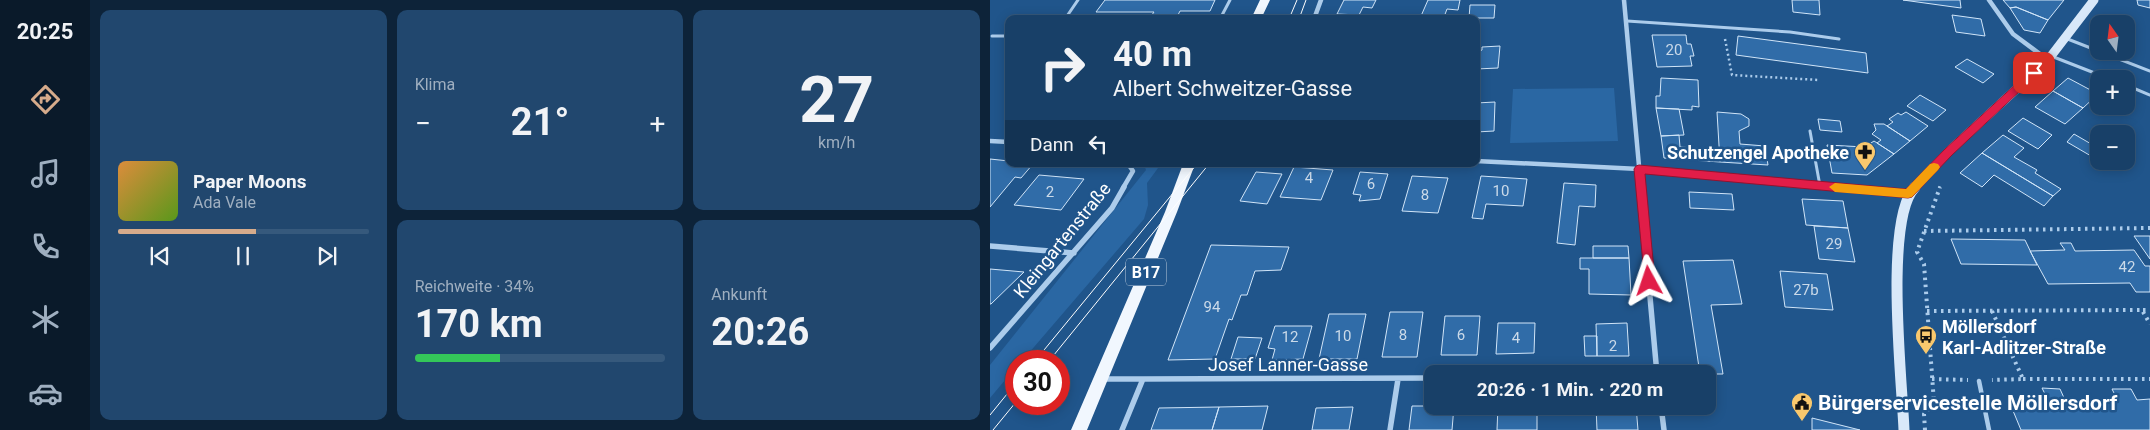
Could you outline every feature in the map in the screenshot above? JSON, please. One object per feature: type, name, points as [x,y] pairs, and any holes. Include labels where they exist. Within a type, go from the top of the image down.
[{"type":"main road","points":[[1258,15],[1264,0]]},
{"type":"main road","name":"B17","points":[[1079,430],[1171,212],[1188,167]]},
{"type":"street","points":[[1315,15],[1321,0]]},
{"type":"street","points":[[1624,0],[1656,365]]},
{"type":"street","points":[[1989,0],[2013,34],[2049,58]]},
{"type":"street","points":[[1904,430],[1896,263],[1902,213],[1908,194],[1948,152],[2049,58],[2094,0]]},
{"type":"street","points":[[990,141],[1005,142]]},
{"type":"street","points":[[1480,160],[1639,169],[1908,194]]},
{"type":"street","name":"Kleingartenstraße","points":[[990,348],[1112,208],[1133,171],[1130,167]]},
{"type":"street","points":[[990,246],[1074,253]]},
{"type":"street","points":[[1390,430],[1398,378]]},
{"type":"street","name":"Josef Lanner-Gasse","points":[[1101,379],[1424,378]]},
{"type":"street","points":[[1122,430],[1143,379]]},
{"type":"street","points":[[1662,415],[1664,430]]},
{"type":"lane","points":[[1068,15],[1078,0]]},
{"type":"lane","points":[[1222,15],[1230,0]]},
{"type":"lane","points":[[1627,21],[1722,26],[1790,32],[1839,39]]},
{"type":"lane","points":[[992,36],[1005,36]]},
{"type":"lane","points":[[2065,38],[2150,71]]},
{"type":"lane","points":[[2049,58],[2090,72]]},
{"type":"lane","points":[[2135,89],[2150,95]]},
{"type":"lane","points":[[1810,131],[1820,186]]},
{"type":"lane","points":[[1979,381],[1989,430]]},
{"type":"path","points":[[1722,26],[1732,74],[1819,80]]},
{"type":"path","points":[[1925,430],[1924,414],[1934,402],[1924,264],[1917,252],[1937,189],[1943,182]]},
{"type":"path","points":[[1924,231],[2150,228]]},
{"type":"path","points":[[1992,310],[2023,379]]},
{"type":"path","points":[[2142,310],[2150,324]]},
{"type":"path","points":[[1927,311],[2150,310]]},
{"type":"path","points":[[1932,379],[1979,381],[2150,379]]},
{"type":"shaded area","points":[[1614,88],[1618,141],[1510,143],[1513,89]]},
{"type":"shaded area","points":[[1145,167],[1159,167],[1147,183],[1148,205],[1144,219],[1031,350],[1005,350],[1005,380],[990,398],[990,365],[1146,170]]},
{"type":"building","points":[[1105,0],[1215,0],[1210,11],[1180,11],[1178,15],[1152,15],[1154,12],[1096,12]]},
{"type":"building","points":[[1344,0],[1376,0],[1372,8],[1363,7],[1359,15],[1337,14]]},
{"type":"building","points":[[1428,0],[1460,0],[1458,10],[1447,9],[1445,15],[1421,15]]},
{"type":"building","points":[[1792,0],[1819,0],[1820,15],[1793,12]]},
{"type":"building","points":[[1903,0],[1960,0],[1961,8]]},
{"type":"building","points":[[2003,0],[2064,0],[2048,20],[2016,7],[2010,8]]},
{"type":"building","points":[[2137,0],[2150,0],[2150,8],[2138,5]]},
{"type":"building","points":[[1470,5],[1495,5],[1494,18],[1480,18],[1480,15],[1469,15]]},
{"type":"building","points":[[2016,7],[2048,20],[2040,33],[2024,30],[2010,8]]},
{"type":"building","points":[[1952,15],[1981,19],[1985,36],[1956,32]]},
{"type":"building","points":[[1652,35],[1686,35],[1687,44],[1691,44],[1694,56],[1690,56],[1692,66],[1657,67]]},
{"type":"building","points":[[1738,36],[1866,53],[1868,73],[1736,55]]},
{"type":"building","points":[[1500,46],[1498,68],[1480,69],[1480,51],[1482,47]]},
{"type":"building","points":[[1967,59],[1994,74],[1983,83],[1955,67]]},
{"type":"building","points":[[1661,78],[1698,80],[1699,107],[1692,106],[1692,110],[1656,108],[1656,96],[1660,96]]},
{"type":"building","points":[[2068,78],[2090,90],[2090,101],[2083,108],[2053,91]]},
{"type":"building","points":[[2053,91],[2083,108],[2065,124],[2035,107]]},
{"type":"building","points":[[1920,95],[1946,110],[1933,121],[1907,106]]},
{"type":"building","points":[[1495,102],[1494,131],[1480,132],[1480,103]]},
{"type":"building","points":[[1656,108],[1679,109],[1684,135],[1661,136]]},
{"type":"building","points":[[1717,112],[1741,114],[1749,119],[1749,126],[1739,131],[1740,144],[1765,146],[1768,165],[1720,162]]},
{"type":"building","points":[[1906,112],[1928,126],[1910,141],[1887,126],[1893,122],[1889,119],[1898,113],[1901,115]]},
{"type":"building","points":[[2023,118],[2052,135],[2038,149],[2008,131]]},
{"type":"building","points":[[1818,119],[1840,121],[1842,132],[1820,130]]},
{"type":"building","points":[[1874,124],[1884,124],[1910,141],[1894,154],[1877,143],[1881,140],[1872,134],[1876,130]]},
{"type":"building","points":[[2074,134],[2090,143],[2090,155],[2067,142]]},
{"type":"building","points":[[1679,135],[1680,147],[1720,150],[1720,162],[1664,158],[1661,136]]},
{"type":"building","points":[[2003,135],[2024,148],[2014,157],[2037,170],[2035,173],[2061,189],[2053,196],[1982,153]]},
{"type":"building","points":[[1874,141],[1894,154],[1867,175],[1832,173],[1827,145],[1865,147]]},
{"type":"building","points":[[1982,153],[2053,196],[2044,206],[1994,175],[1982,187],[1960,173]]},
{"type":"building","points":[[990,159],[1005,161],[1005,167],[1030,167],[1021,178],[1015,177],[990,207]]},
{"type":"building","points":[[1294,167],[1333,170],[1321,200],[1280,197]]},
{"type":"building","points":[[1256,172],[1282,174],[1267,204],[1240,201]]},
{"type":"building","points":[[1360,172],[1388,174],[1380,199],[1359,201],[1361,195],[1353,194]]},
{"type":"building","points":[[1039,175],[1084,179],[1061,210],[1014,205]]},
{"type":"building","points":[[1412,176],[1448,178],[1438,213],[1402,211]]},
{"type":"building","points":[[1481,176],[1527,179],[1523,206],[1486,204],[1483,219],[1472,218]]},
{"type":"building","points":[[1564,183],[1596,185],[1595,207],[1579,206],[1575,245],[1557,243]]},
{"type":"building","points":[[1689,192],[1732,194],[1734,210],[1690,208]]},
{"type":"building","points":[[1802,199],[1843,201],[1848,228],[1806,225]]},
{"type":"building","points":[[1814,226],[1848,228],[1855,262],[1819,259]]},
{"type":"building","points":[[2134,236],[2150,236],[2150,259]]},
{"type":"building","points":[[1951,239],[2025,240],[2037,265],[1961,264]]},
{"type":"building","points":[[2060,243],[2071,243],[2075,251],[2134,250],[2145,266],[2150,266],[2150,292],[2136,292],[2130,283],[2048,284],[2030,251],[2065,250]]},
{"type":"building","points":[[1211,245],[1289,247],[1281,270],[1255,271],[1247,295],[1241,295],[1232,320],[1229,319],[1215,359],[1168,360]]},
{"type":"building","points":[[1593,246],[1628,246],[1629,258],[1593,258]]},
{"type":"building","points":[[1580,258],[1629,258],[1631,295],[1589,294],[1589,269],[1580,269]]},
{"type":"building","points":[[1733,260],[1742,304],[1711,305],[1723,374],[1716,374],[1716,365],[1699,365],[1683,261]]},
{"type":"building","points":[[990,269],[1024,272],[991,304],[990,304]]},
{"type":"building","points":[[1780,271],[1827,274],[1833,310],[1785,307]]},
{"type":"building","points":[[1390,312],[1423,312],[1417,357],[1382,357]]},
{"type":"building","points":[[1329,314],[1366,314],[1357,359],[1319,359]]},
{"type":"building","points":[[1445,316],[1480,316],[1477,355],[1441,355]]},
{"type":"building","points":[[1498,323],[1535,323],[1534,353],[1496,354]]},
{"type":"building","points":[[1627,323],[1629,356],[1597,356],[1596,324]]},
{"type":"building","points":[[1275,326],[1312,326],[1303,359],[1272,360],[1275,349],[1268,348]]},
{"type":"building","points":[[1584,336],[1597,336],[1597,356],[1585,356]]},
{"type":"building","points":[[1238,337],[1262,338],[1255,359],[1231,359]]},
{"type":"building","points":[[2042,388],[2060,389],[2065,400],[2117,399],[2112,389],[2131,389],[2137,400],[2150,399],[2150,430],[2021,430],[2009,401],[2048,400]]},
{"type":"building","points":[[1268,406],[1262,430],[1212,430],[1219,407]]},
{"type":"building","points":[[1412,406],[1424,406],[1424,415],[1453,415],[1452,430],[1409,430]]},
{"type":"building","points":[[1219,407],[1212,430],[1151,430],[1159,408]]},
{"type":"building","points":[[1353,407],[1349,430],[1312,430],[1316,408]]},
{"type":"building","points":[[1498,415],[1537,415],[1537,430],[1497,430]]},
{"type":"building","points":[[1596,415],[1637,415],[1638,430],[1597,430]]},
{"type":"building","points":[[1812,418],[1860,430],[1812,430]]},
{"type":"tram line","points":[[1291,15],[1297,0]]},
{"type":"tram line","points":[[1300,15],[1306,0]]},
{"type":"tram line","points":[[1044,350],[1195,167]]},
{"type":"tram line","points":[[1058,350],[1207,167]]},
{"type":"tram line","points":[[990,415],[1005,397]]},
{"type":"tram line","points":[[993,430],[1005,415]]},
{"type":"slow traffic","points":[[1835,187],[1908,194],[1934,167]]},
{"type":"place","name":"Schutzengel Apotheke","points":[[1865,171]]},
{"type":"place","name":"Möllersdorf Karl-Adlitzer-Straße","points":[[1926,355]]},
{"type":"place","name":"Bürgerservicestelle Möllersdorf","points":[[1802,422]]},
{"type":"route","points":[[1649,281],[1639,169],[1908,194],[1948,152],[2034,73]]}]
